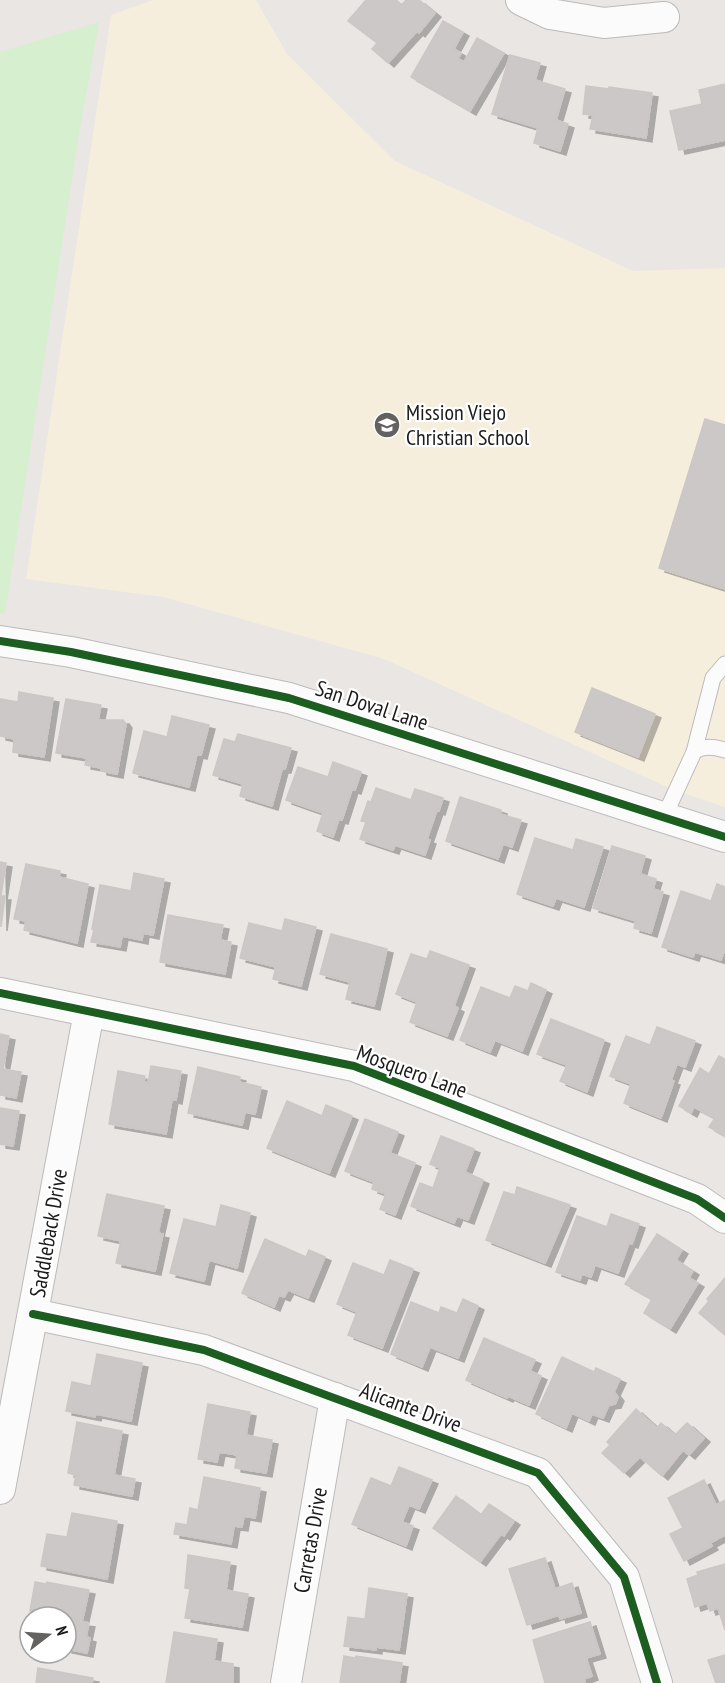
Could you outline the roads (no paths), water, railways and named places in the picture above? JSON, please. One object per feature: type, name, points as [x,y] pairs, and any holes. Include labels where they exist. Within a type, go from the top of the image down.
[{"type":"street","points":[[521,0],[550,14],[604,23],[664,17]]},
{"type":"street","name":"San Doval Lane","points":[[0,641],[71,652],[289,698],[725,837]]},
{"type":"street","name":"Mosquero Lane","points":[[0,993],[354,1066],[697,1199],[725,1218]]},
{"type":"street","name":"Saddleback Drive","points":[[0,1489],[89,1012]]},
{"type":"street","name":"Alicante Drive","points":[[33,1314],[204,1350],[538,1473],[624,1577],[657,1683]]},
{"type":"street","name":"Carretas Drive","points":[[286,1683],[335,1398]]},
{"type":"lane","points":[[664,817],[694,752],[713,678],[725,664]]},
{"type":"lane","points":[[694,752],[699,748],[708,747],[725,750]]},
{"type":"place","name":"Mission Viejo Christian School","points":[[387,425]]}]
